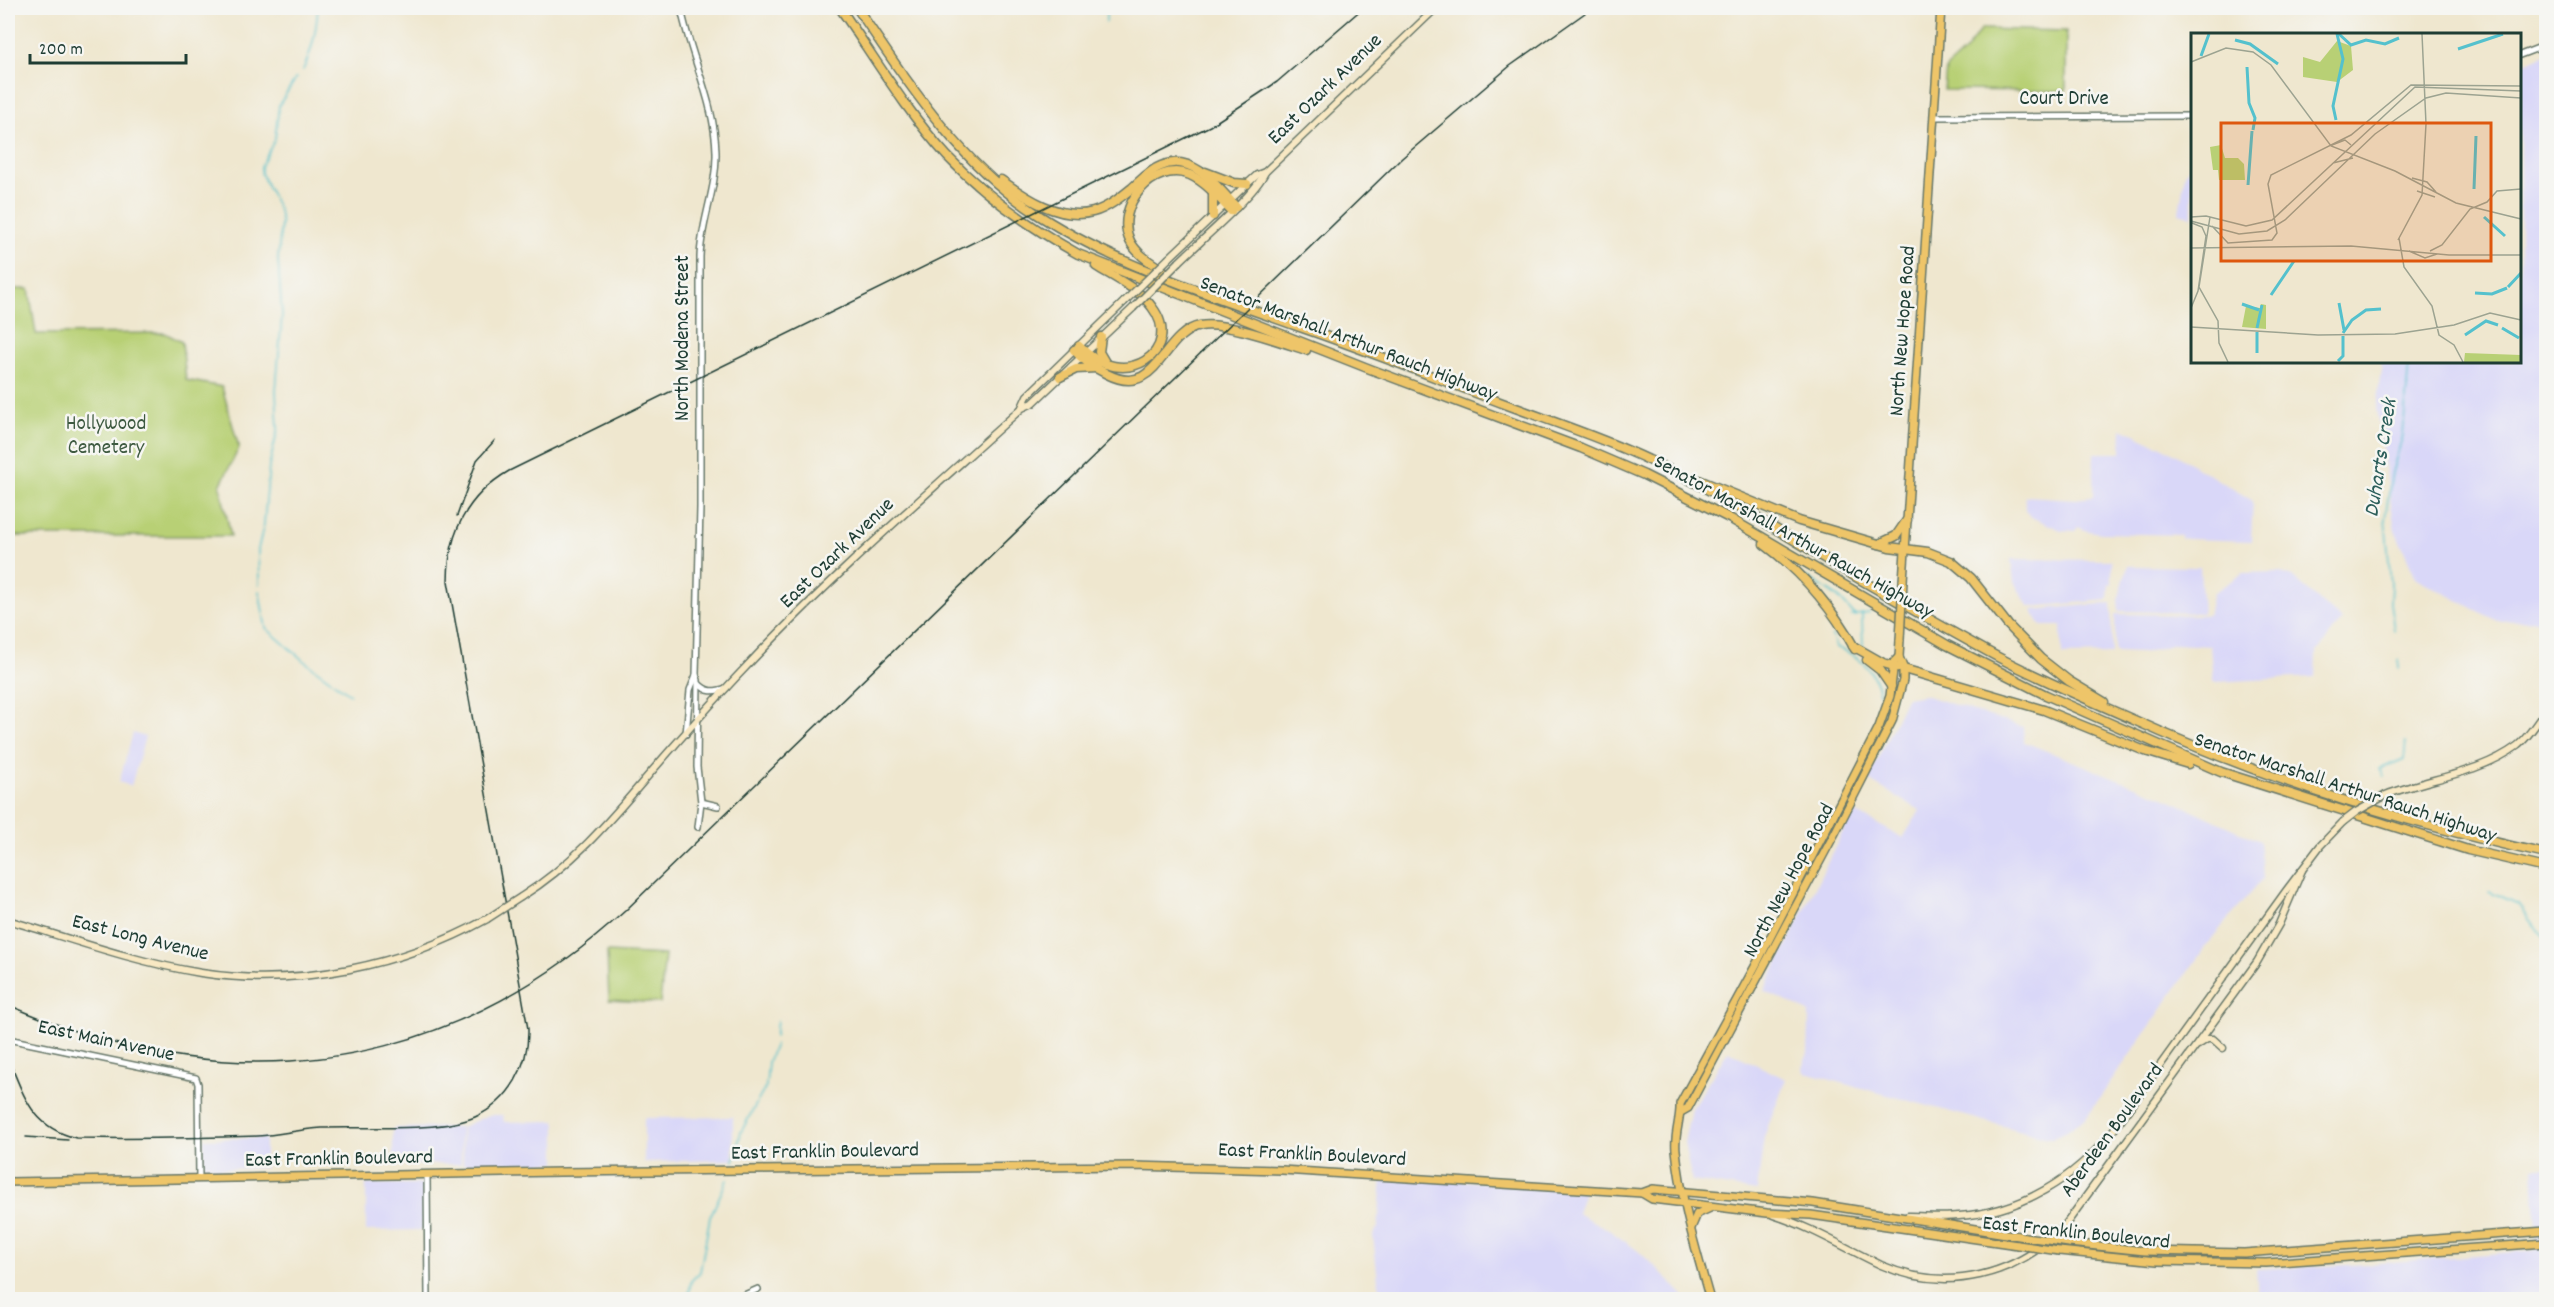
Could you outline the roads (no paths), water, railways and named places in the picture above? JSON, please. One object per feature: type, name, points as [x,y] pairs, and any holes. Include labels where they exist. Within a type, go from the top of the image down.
[{"type":"highway","name":"Senator Marshall Arthur Rauch Highway","points":[[840,8],[910,110],[947,155],[1011,213],[1044,236],[1078,254],[1633,470],[1683,493],[1752,531],[1947,645],[2046,695],[2221,772],[2468,850],[2547,868]]},
{"type":"highway","name":"Senator Marshall Arthur Rauch Highway","points":[[856,8],[939,124],[973,162],[1021,204],[1103,251],[1649,459],[1728,501],[1891,598],[2001,658],[2131,719],[2221,757],[2336,798],[2453,832],[2547,854]]},
{"type":"highway","points":[[973,162],[1022,195],[1050,209],[1084,213],[1101,209],[1115,201],[1161,165],[1178,163],[1234,183],[1247,183]]},
{"type":"highway","points":[[1194,167],[1234,209]]},
{"type":"highway","points":[[1180,282],[1134,247],[1127,231],[1130,207],[1144,186],[1165,174],[1190,175],[1227,202]]},
{"type":"highway","points":[[1213,193],[1213,216]]},
{"type":"highway","points":[[1078,254],[1144,298],[1153,307],[1160,322],[1161,331],[1157,347],[1147,360],[1133,367],[1109,366],[1083,355]]},
{"type":"highway","points":[[1076,348],[1097,368],[1116,378],[1138,378],[1153,370],[1181,335],[1194,327],[1209,325],[1259,336],[1370,369]]},
{"type":"highway","points":[[1101,338],[1099,352],[1102,360],[1109,366]]},
{"type":"highway","points":[[1060,377],[1076,369],[1097,368]]},
{"type":"highway","points":[[1649,459],[1778,514],[1879,544],[1936,554],[1959,566],[2008,625],[2041,659],[2075,685],[2131,719]]},
{"type":"highway","points":[[1879,544],[1896,536],[1907,520]]},
{"type":"highway","points":[[1752,531],[1758,540],[1792,566],[1815,591],[1857,652],[1880,670],[1891,686]]},
{"type":"highway","points":[[1853,646],[1870,657],[1903,670],[2044,710],[2145,751],[2221,772]]},
{"type":"main road","name":"East Ozark Avenue","points":[[686,734],[726,688],[868,547],[1022,408],[1033,403],[1234,209],[1262,179],[1265,172],[1436,8]]},
{"type":"main road","name":"North New Hope Road","points":[[1681,1112],[1688,1108],[1840,824],[1892,721],[1900,697],[1903,670],[1899,657],[1907,520],[1941,8]]},
{"type":"main road","name":"East Ozark Avenue","points":[[1022,408],[1027,396],[1076,348],[1247,183],[1265,172]]},
{"type":"main road","name":"North New Hope Road","points":[[1710,1299],[1690,1228],[1675,1143],[1682,1100],[1879,727],[1888,705],[1893,666],[1899,657]]},
{"type":"main road","name":"Aberdeen Boulevard","points":[[1894,1216],[1957,1217],[1994,1210],[2025,1200],[2049,1188],[2079,1167],[2112,1132],[2327,837],[2343,822],[2386,795],[2471,769],[2518,746],[2547,710]]},
{"type":"main road","name":"East Long Avenue","points":[[8,920],[166,966],[204,973],[256,977],[313,974],[367,965],[436,944],[487,919],[521,897],[592,841],[686,734]]},
{"type":"main road","name":"Aberdeen Boulevard","points":[[1767,1213],[1822,1235],[1882,1265],[1917,1276],[1962,1278],[2008,1267],[2037,1250],[2066,1224],[2242,983],[2271,940],[2302,870]]},
{"type":"main road","points":[[1726,1019],[1726,1038]]},
{"type":"main road","points":[[2195,1046],[2210,1038],[2217,1040],[2223,1048]]},
{"type":"main road","name":"East Franklin Boulevard","points":[[8,1182],[1145,1166],[1282,1170],[1642,1193],[1653,1189],[1790,1200],[2025,1237],[2156,1252],[2254,1253],[2547,1231]]},
{"type":"main road","name":"East Franklin Boulevard","points":[[1642,1193],[1652,1199],[1767,1213],[1787,1212],[2059,1251],[2157,1261],[2266,1263],[2547,1243]]},
{"type":"main road","points":[[1690,1228],[1701,1211],[1715,1206]]},
{"type":"street","name":"North Modena Street","points":[[681,8],[713,123],[716,154],[713,181],[702,227],[700,257],[700,507],[696,675],[699,717],[697,767],[701,802],[698,827]]},
{"type":"street","points":[[2521,55],[2547,45]]},
{"type":"street","name":"Court Drive","points":[[1935,117],[2191,116]]},
{"type":"street","name":"North Modena Street","points":[[686,734],[690,690],[696,675]]},
{"type":"street","points":[[698,683],[704,690],[726,688]]},
{"type":"street","name":"North Modena Street","points":[[690,690],[693,706],[699,717]]},
{"type":"street","points":[[701,802],[718,806]]},
{"type":"street","name":"East Main Avenue","points":[[8,1039],[196,1078],[198,1084],[199,1179]]},
{"type":"street","points":[[427,1175],[428,1299]]},
{"type":"street","points":[[733,1299],[758,1288]]},
{"type":"waterway","points":[[303,70],[314,40],[318,8]]},
{"type":"waterway","points":[[1106,8],[1106,22]]},
{"type":"waterway","points":[[259,585],[258,549],[264,524],[269,466],[278,429],[276,391],[282,315],[278,260],[281,223],[279,210],[261,173],[261,166],[275,139],[279,105],[296,78]]},
{"type":"waterway","name":"Duharts Creek","points":[[2394,630],[2390,603],[2391,584],[2385,518],[2392,472],[2403,435],[2409,363]]},
{"type":"waterway","points":[[1807,577],[1838,597],[1855,616]]},
{"type":"waterway","points":[[259,591],[266,628],[304,661],[350,694]]},
{"type":"waterway","points":[[1851,616],[1869,613]]},
{"type":"waterway","points":[[1862,615],[1863,649]]},
{"type":"waterway","points":[[1832,636],[1836,647],[1851,654],[1869,670],[1879,693]]},
{"type":"waterway","name":"Duharts Creek","points":[[2398,660],[2399,668]]},
{"type":"waterway","name":"Duharts Creek","points":[[2384,776],[2380,769],[2404,759],[2406,743]]},
{"type":"waterway","name":"Duharts Creek","points":[[2489,891],[2518,904],[2546,938]]},
{"type":"waterway","points":[[775,1037],[777,1020]]},
{"type":"waterway","points":[[734,1161],[741,1132],[766,1086],[768,1062],[775,1044]]},
{"type":"waterway","points":[[688,1300],[691,1281],[700,1272],[710,1217],[727,1180]]},
{"type":"railway","points":[[8,1058],[25,1097],[39,1118],[61,1133],[76,1138],[258,1136],[322,1128],[421,1127],[460,1122],[475,1117],[498,1102],[515,1081],[521,1069],[528,1029],[448,581],[449,563],[456,531],[472,504],[482,492],[509,471],[1210,126],[1277,82],[1363,8]]},
{"type":"railway","points":[[8,1005],[71,1030],[110,1042],[182,1057],[251,1062],[319,1058],[385,1046],[449,1025],[510,995],[569,957],[625,911],[1402,158],[1510,66],[1592,8]]},
{"type":"railway","points":[[457,516],[477,460],[495,440]]},
{"type":"railway","points":[[26,1137],[68,1140]]},
{"type":"park label","name":"Hollywood Cemetery","points":[[106,437]]}]
